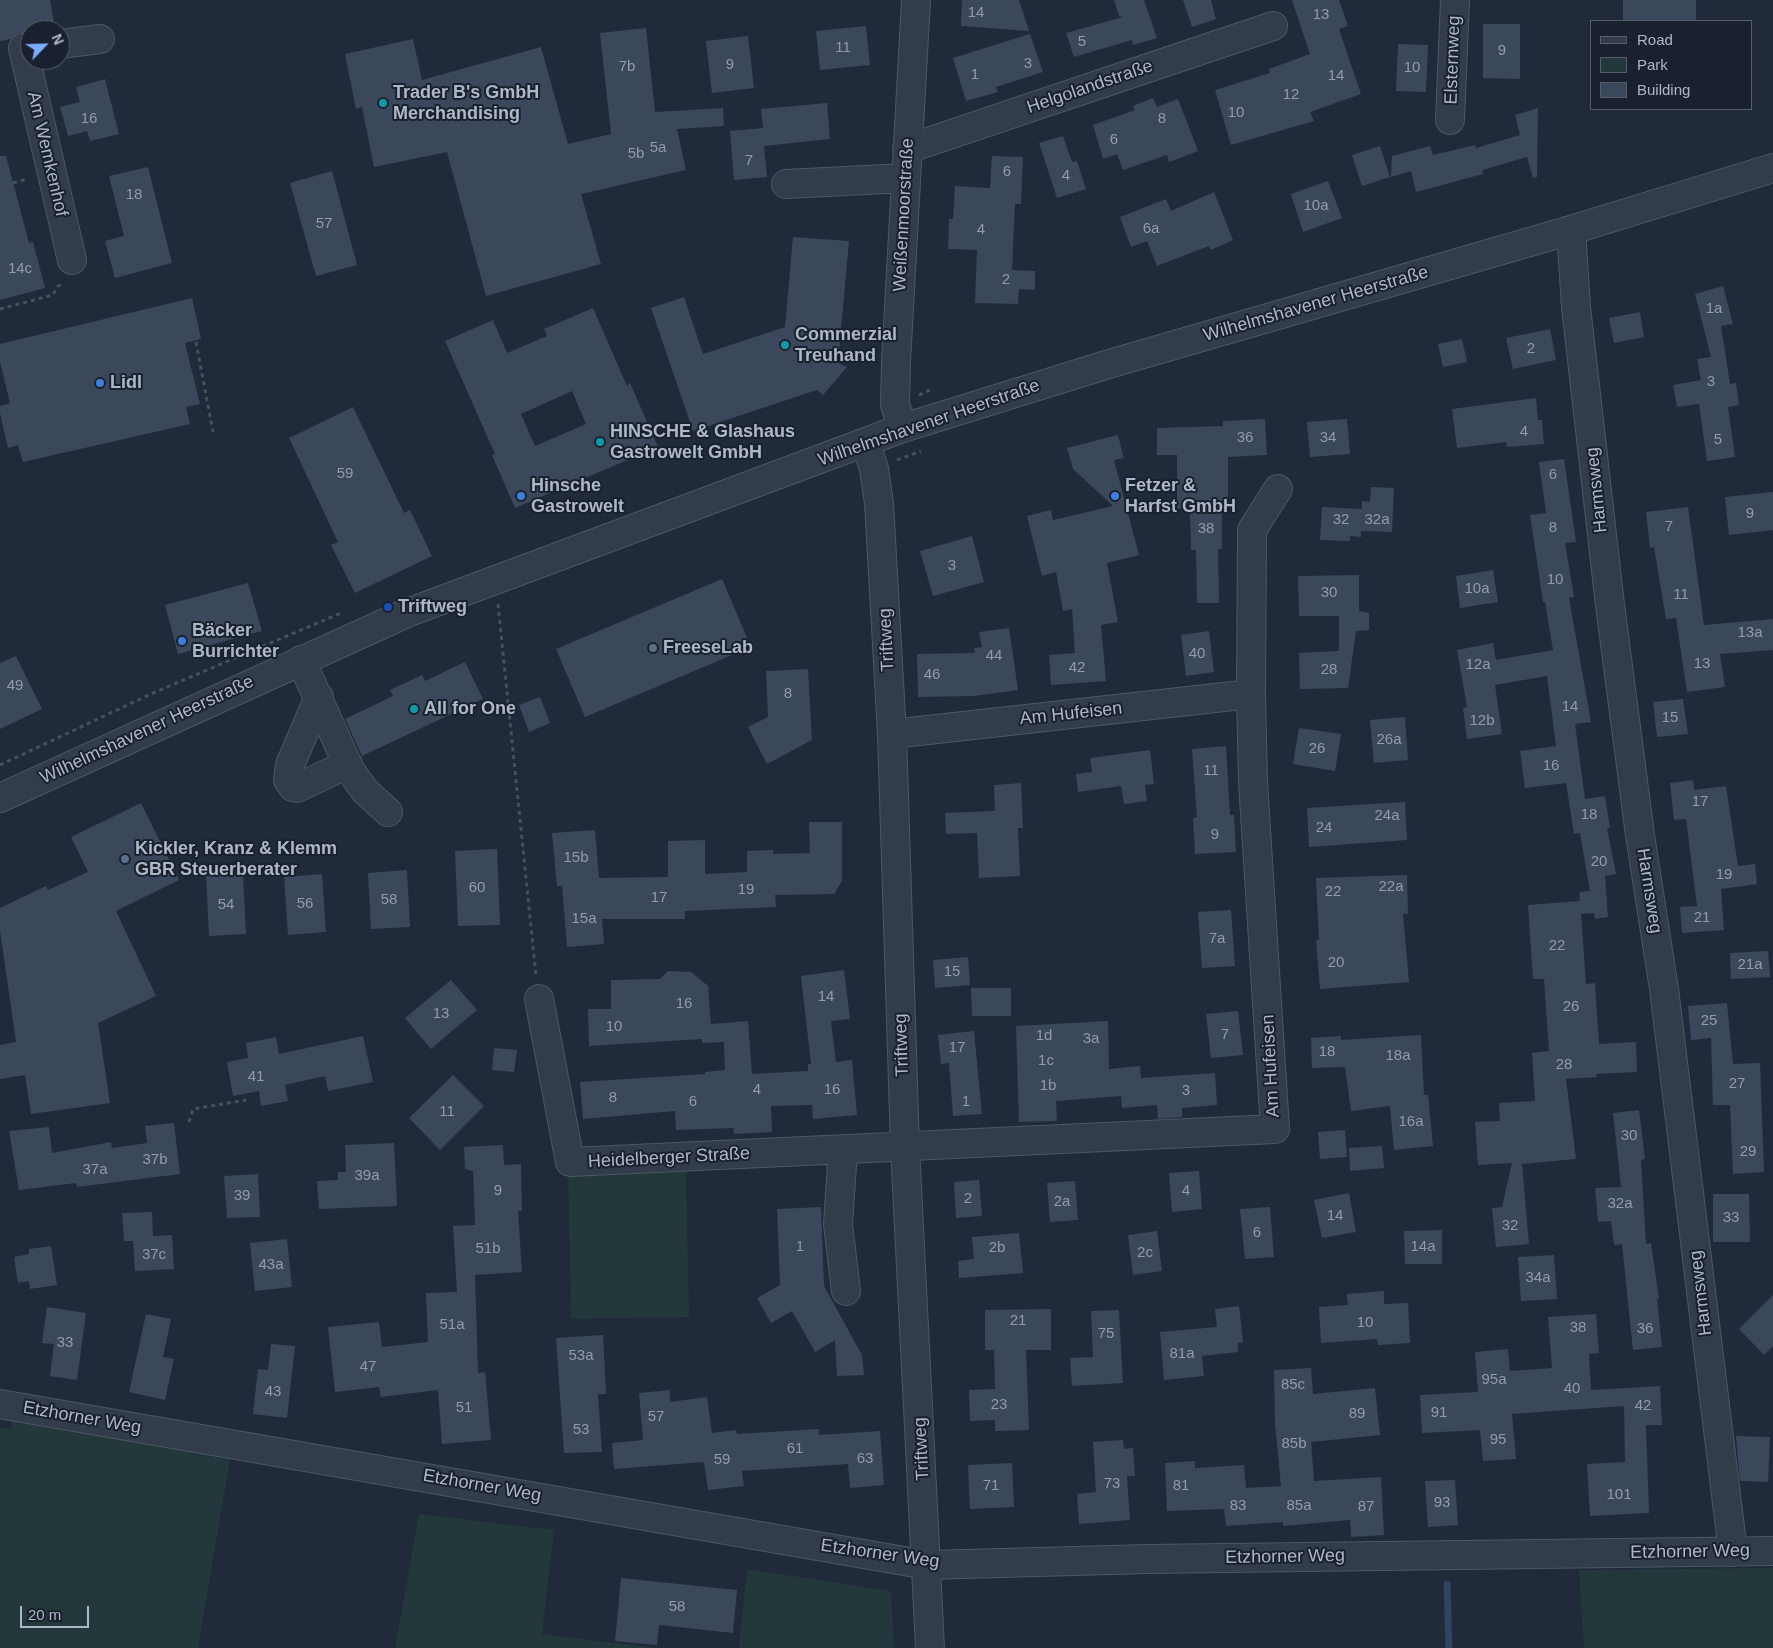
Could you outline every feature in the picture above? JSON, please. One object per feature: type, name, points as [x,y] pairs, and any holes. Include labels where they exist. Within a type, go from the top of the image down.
[{"type":"street","name":"Weißenmoorstraße","points":[[903,428],[895,405],[916,0]]},
{"type":"street","name":"Elsternweg","points":[[1450,120],[1455,0]]},
{"type":"street","name":"Helgolandstraße","points":[[908,149],[1273,26]]},
{"type":"street","points":[[70,43],[100,39]]},
{"type":"street","name":"Am Wemkenhof","points":[[18,48],[72,260]]},
{"type":"street","name":"Wilhelmshavener Heerstraße","points":[[0,798],[407,613],[903,428],[1109,364],[1571,230],[1773,168]]},
{"type":"street","points":[[786,184],[906,178]]},
{"type":"street","name":"Harmsweg","points":[[1571,230],[1576,307],[1610,605],[1639,826],[1665,999],[1733,1552]]},
{"type":"street","name":"Triftweg","points":[[866,443],[874,469],[879,503],[892,734],[905,1147],[930,1648]]},
{"type":"street","name":"Am Hufeisen","points":[[905,1147],[1274,1129],[1253,782],[1251,694],[1252,530],[1278,489]]},
{"type":"street","points":[[301,660],[348,764],[365,791],[388,812]]},
{"type":"street","name":"Am Hufeisen","points":[[892,734],[1251,694]]},
{"type":"street","points":[[319,697],[290,766],[288,780],[293,787],[297,788],[348,764]]},
{"type":"street","name":"Heidelberger Straße","points":[[539,999],[570,1162],[905,1147]]},
{"type":"street","points":[[843,1150],[838,1224],[846,1291]]},
{"type":"street","name":"Etzhorner Weg","points":[[0,1404],[927,1564],[1148,1559],[1773,1552]]},
{"type":"path","points":[[0,309],[53,295],[58,286],[68,283],[72,272],[72,260]]},
{"type":"path","points":[[196,342],[213,432]]},
{"type":"path","points":[[498,602],[539,999]]},
{"type":"path","points":[[189,1122],[194,1109],[246,1100]]},
{"type":"green space","points":[[686,1169],[689,1317],[571,1319],[568,1171]]},
{"type":"green space","points":[[9,1416],[230,1460],[198,1648],[0,1648],[0,1427],[12,1429]]},
{"type":"green space","points":[[419,1514],[554,1530],[542,1634],[656,1648],[395,1648]]},
{"type":"green space","points":[[1773,1568],[1773,1648],[1584,1648],[1579,1570]]},
{"type":"green space","points":[[747,1569],[891,1591],[894,1648],[739,1648]]},
{"type":"building","points":[[0,0],[50,0],[53,20],[20,20],[20,33],[11,39],[0,41]]},
{"type":"building","points":[[962,0],[1019,0],[1029,31],[961,26]]},
{"type":"building","points":[[1114,0],[1144,0],[1157,38],[1133,45],[1132,40],[1074,57],[1066,33],[1123,17],[1119,16]]},
{"type":"building","points":[[1183,0],[1211,0],[1216,19],[1192,27]]},
{"type":"building","points":[[1292,0],[1339,0],[1348,26],[1339,29],[1361,94],[1310,112],[1314,121],[1231,145],[1215,90],[1270,73],[1269,69],[1310,54]]},
{"type":"building","points":[[1623,0],[1696,0],[1696,20],[1623,20]]},
{"type":"building","points":[[1483,24],[1520,24],[1520,79],[1483,78]]},
{"type":"building","points":[[866,26],[870,65],[820,70],[816,31]]},
{"type":"building","points":[[646,28],[655,112],[723,108],[724,126],[677,129],[686,170],[581,194],[601,264],[486,296],[447,152],[374,167],[362,107],[356,109],[345,54],[413,39],[422,80],[541,47],[568,144],[611,134],[600,33]]},
{"type":"building","points":[[1030,34],[1043,72],[996,87],[998,92],[966,101],[953,58]]},
{"type":"building","points":[[748,36],[754,88],[712,93],[706,41]]},
{"type":"building","points":[[1398,44],[1428,45],[1426,92],[1396,91]]},
{"type":"building","points":[[105,79],[119,134],[90,141],[87,131],[68,136],[60,107],[80,102],[76,87]]},
{"type":"building","points":[[1153,98],[1157,107],[1178,99],[1198,151],[1169,162],[1167,155],[1123,170],[1117,154],[1103,159],[1093,125],[1135,110],[1133,106]]},
{"type":"building","points":[[827,103],[830,139],[764,146],[767,177],[734,180],[730,131],[763,128],[761,109]]},
{"type":"building","points":[[1538,108],[1537,177],[1533,178],[1527,157],[1482,170],[1483,174],[1416,192],[1411,171],[1391,177],[1392,156],[1430,146],[1433,155],[1475,145],[1476,148],[1520,135],[1515,115]]},
{"type":"building","points":[[1063,136],[1072,162],[1077,161],[1086,189],[1057,198],[1039,143]]},
{"type":"building","points":[[1380,146],[1390,177],[1362,186],[1352,155]]},
{"type":"building","points":[[0,156],[6,156],[29,243],[33,242],[45,288],[0,300]]},
{"type":"building","points":[[992,156],[1023,157],[1021,204],[1015,204],[1012,270],[1035,271],[1035,290],[1019,289],[1018,304],[975,303],[977,250],[948,249],[949,219],[953,219],[955,186],[990,188]]},
{"type":"building","points":[[148,167],[172,263],[115,278],[105,241],[124,236],[109,176]]},
{"type":"building","points":[[332,171],[357,265],[316,276],[290,183]]},
{"type":"building","points":[[1328,181],[1342,218],[1303,232],[1291,194]]},
{"type":"building","points":[[1214,192],[1233,240],[1211,250],[1209,246],[1157,266],[1147,241],[1131,247],[1120,217],[1166,199],[1171,211]]},
{"type":"building","name":"Commerzial Treuhand","points":[[793,237],[849,241],[838,363],[847,367],[823,395],[817,390],[693,431],[651,308],[684,297],[703,354],[785,327]]},
{"type":"building","points":[[1723,286],[1733,324],[1721,326],[1730,384],[1736,383],[1739,405],[1728,407],[1735,457],[1707,461],[1699,404],[1677,407],[1673,385],[1701,380],[1697,359],[1711,357],[1695,294]]},
{"type":"building","name":"Lidl","points":[[192,298],[201,339],[185,343],[200,404],[186,407],[190,424],[23,462],[18,445],[8,448],[0,406],[10,403],[0,362],[0,344]]},
{"type":"building","points":[[593,308],[627,386],[630,383],[658,447],[515,508],[492,455],[495,454],[445,341],[493,320],[507,353],[547,336],[544,329]],"holes":[[[572,391],[586,424],[535,446],[521,414]]]},
{"type":"building","points":[[1640,312],[1644,337],[1614,343],[1609,318]]},
{"type":"building","points":[[1550,329],[1556,360],[1513,369],[1506,338]]},
{"type":"building","points":[[1462,339],[1467,362],[1443,367],[1438,344]]},
{"type":"building","points":[[1536,398],[1538,420],[1542,420],[1544,444],[1507,447],[1506,442],[1457,448],[1452,409]]},
{"type":"building","points":[[353,407],[404,513],[410,510],[432,556],[355,593],[331,545],[338,542],[289,438]]},
{"type":"building","points":[[1265,419],[1267,455],[1228,457],[1228,506],[1222,506],[1222,549],[1218,549],[1219,603],[1197,603],[1196,550],[1191,550],[1190,509],[1177,509],[1177,455],[1157,455],[1157,428],[1223,426],[1223,421]]},
{"type":"building","points":[[1347,419],[1350,454],[1310,457],[1307,422]]},
{"type":"building","points":[[1118,435],[1124,458],[1114,460],[1139,555],[1107,563],[1118,622],[1101,625],[1106,681],[1051,685],[1049,655],[1075,653],[1072,609],[1063,611],[1056,572],[1042,576],[1027,516],[1051,510],[1053,520],[1113,506],[1073,469],[1067,448]]},
{"type":"building","points":[[1564,459],[1576,542],[1565,543],[1574,597],[1569,598],[1591,722],[1575,724],[1585,799],[1605,796],[1610,828],[1607,828],[1616,874],[1605,876],[1608,917],[1595,919],[1594,913],[1581,914],[1586,984],[1595,983],[1599,1044],[1636,1042],[1637,1072],[1596,1074],[1597,1077],[1566,1079],[1576,1159],[1522,1164],[1529,1244],[1496,1247],[1492,1208],[1502,1207],[1512,1163],[1478,1165],[1475,1122],[1500,1121],[1499,1103],[1535,1101],[1532,1053],[1549,1051],[1544,979],[1533,979],[1528,905],[1580,901],[1579,892],[1590,891],[1580,833],[1574,834],[1566,783],[1525,788],[1520,751],[1556,746],[1547,676],[1495,685],[1502,734],[1467,739],[1463,708],[1467,707],[1457,650],[1493,643],[1496,660],[1553,650],[1545,602],[1543,602],[1530,515],[1546,513],[1539,462]]},
{"type":"building","points":[[1371,487],[1394,488],[1392,532],[1361,531],[1361,537],[1350,536],[1350,541],[1320,540],[1322,507],[1362,509],[1362,501],[1370,502]]},
{"type":"building","points":[[1773,492],[1773,530],[1729,535],[1725,497]]},
{"type":"building","points":[[1688,507],[1704,625],[1773,619],[1773,650],[1720,654],[1725,687],[1687,692],[1676,618],[1666,619],[1654,547],[1650,548],[1646,512]]},
{"type":"building","points":[[972,536],[984,582],[933,596],[920,551]]},
{"type":"building","points":[[1493,570],[1498,602],[1460,608],[1456,576]]},
{"type":"building","points":[[1359,575],[1359,611],[1369,613],[1369,630],[1356,631],[1348,688],[1300,689],[1299,653],[1339,651],[1339,616],[1299,616],[1298,576]]},
{"type":"building","name":"FreeseLab","points":[[722,579],[751,647],[585,717],[556,649]]},
{"type":"building","points":[[248,583],[262,631],[178,654],[165,605]]},
{"type":"building","points":[[1009,628],[1018,690],[974,696],[918,697],[917,654],[975,653],[974,648],[982,647],[979,632]]},
{"type":"building","points":[[1209,631],[1214,672],[1186,676],[1181,635]]},
{"type":"building","points":[[16,656],[42,709],[0,729],[0,663]]},
{"type":"building","name":"All for One","points":[[465,662],[483,699],[362,756],[345,719],[393,696],[390,690],[422,675],[425,681]]},
{"type":"building","points":[[808,669],[812,740],[767,764],[748,727],[768,717],[766,671]]},
{"type":"building","points":[[540,697],[550,723],[529,732],[519,705]]},
{"type":"building","points":[[1683,699],[1688,734],[1657,737],[1653,702]]},
{"type":"building","points":[[1405,717],[1408,760],[1374,763],[1370,720]]},
{"type":"building","points":[[1299,728],[1341,734],[1335,771],[1293,764]]},
{"type":"building","points":[[1226,746],[1230,815],[1234,815],[1236,852],[1195,854],[1193,818],[1197,817],[1192,749]]},
{"type":"building","points":[[1150,750],[1154,784],[1145,785],[1147,801],[1124,804],[1121,786],[1078,792],[1076,774],[1092,772],[1090,758]]},
{"type":"building","points":[[1693,780],[1694,790],[1726,786],[1738,866],[1755,864],[1757,884],[1721,889],[1724,930],[1682,933],[1680,907],[1697,906],[1686,819],[1674,820],[1670,783]]},
{"type":"building","points":[[1021,783],[1023,828],[1018,828],[1020,876],[979,878],[977,833],[946,834],[945,813],[995,811],[994,785]]},
{"type":"building","points":[[1405,802],[1407,840],[1309,847],[1307,808]]},
{"type":"building","points":[[141,803],[179,880],[116,911],[156,996],[98,1023],[110,1103],[31,1114],[25,1075],[0,1079],[0,1045],[16,1042],[0,931],[0,908],[46,886],[48,890],[88,872],[71,837]]},
{"type":"building","points":[[809,822],[842,822],[842,881],[834,894],[775,895],[776,907],[685,911],[685,919],[602,919],[604,944],[567,947],[562,886],[557,886],[552,833],[595,830],[599,878],[668,877],[668,841],[705,840],[705,874],[747,872],[747,851],[773,850],[773,854],[810,853]]},
{"type":"building","points":[[497,849],[500,925],[458,926],[455,851]]},
{"type":"building","points":[[407,870],[410,927],[371,929],[368,873]]},
{"type":"building","points":[[243,874],[246,934],[209,936],[206,876]]},
{"type":"building","points":[[322,874],[326,932],[288,935],[284,877]]},
{"type":"building","points":[[1407,875],[1408,914],[1403,914],[1409,982],[1320,989],[1316,940],[1319,940],[1316,878]]},
{"type":"building","points":[[1231,910],[1235,966],[1202,968],[1198,912]]},
{"type":"building","points":[[1768,951],[1770,977],[1731,979],[1730,953]]},
{"type":"building","points":[[968,957],[970,985],[935,988],[933,960]]},
{"type":"building","points":[[844,970],[850,1019],[831,1021],[836,1062],[852,1060],[857,1115],[813,1119],[812,1105],[771,1106],[772,1132],[734,1134],[733,1128],[676,1130],[675,1111],[583,1119],[580,1082],[705,1074],[705,1072],[725,1070],[724,1042],[702,1043],[702,1039],[589,1046],[588,1009],[611,1009],[611,980],[660,979],[668,971],[691,972],[708,986],[711,1024],[748,1021],[752,1074],[808,1071],[808,1064],[811,1064],[801,976]]},
{"type":"building","points":[[451,980],[477,1010],[431,1049],[405,1018]]},
{"type":"building","points":[[971,988],[1011,988],[1011,1016],[972,1016]]},
{"type":"building","points":[[1727,1003],[1733,1064],[1760,1063],[1764,1172],[1733,1174],[1730,1105],[1713,1105],[1711,1038],[1691,1040],[1688,1006]]},
{"type":"building","points":[[1238,1011],[1243,1055],[1211,1058],[1206,1014]]},
{"type":"building","points":[[1108,1021],[1109,1069],[1140,1066],[1141,1078],[1215,1073],[1217,1105],[1182,1108],[1182,1117],[1158,1119],[1157,1105],[1122,1108],[1121,1096],[1056,1101],[1057,1121],[1019,1122],[1016,1026]]},
{"type":"building","points":[[974,1031],[982,1114],[953,1116],[949,1063],[941,1064],[938,1035]]},
{"type":"building","points":[[1421,1035],[1424,1095],[1428,1095],[1433,1146],[1394,1150],[1390,1106],[1351,1111],[1345,1067],[1312,1068],[1311,1038],[1341,1036],[1341,1040]]},
{"type":"building","points":[[363,1036],[373,1082],[328,1091],[325,1076],[285,1085],[288,1101],[261,1106],[259,1091],[233,1096],[227,1062],[248,1058],[246,1043],[276,1037],[279,1054]]},
{"type":"building","points":[[494,1048],[517,1050],[514,1072],[492,1070]]},
{"type":"building","points":[[453,1075],[484,1106],[440,1150],[409,1118]]},
{"type":"building","points":[[1639,1110],[1645,1159],[1641,1160],[1646,1244],[1651,1243],[1659,1299],[1657,1299],[1662,1347],[1633,1350],[1622,1244],[1614,1245],[1611,1221],[1598,1222],[1595,1188],[1621,1187],[1613,1113]]},
{"type":"building","points":[[174,1123],[180,1174],[77,1187],[76,1183],[19,1190],[9,1131],[49,1127],[52,1153],[111,1142],[112,1148],[147,1143],[145,1126]]},
{"type":"building","points":[[1345,1130],[1347,1157],[1320,1159],[1318,1132]]},
{"type":"building","points":[[394,1143],[397,1206],[319,1209],[317,1181],[338,1180],[338,1172],[346,1172],[345,1145]]},
{"type":"building","points":[[503,1145],[504,1165],[521,1164],[522,1211],[518,1211],[522,1272],[475,1275],[478,1373],[485,1372],[491,1440],[442,1444],[438,1390],[381,1397],[379,1387],[335,1392],[328,1327],[379,1322],[382,1347],[428,1342],[426,1293],[457,1292],[453,1226],[475,1225],[473,1171],[465,1169],[464,1147]]},
{"type":"building","points":[[1382,1146],[1384,1168],[1350,1171],[1349,1148]]},
{"type":"building","points":[[1199,1171],[1202,1209],[1172,1212],[1169,1173]]},
{"type":"building","points":[[258,1174],[260,1217],[227,1218],[224,1176]]},
{"type":"building","points":[[979,1180],[982,1216],[956,1218],[954,1182]]},
{"type":"building","points":[[1075,1181],[1078,1220],[1050,1222],[1047,1183]]},
{"type":"building","points":[[1349,1193],[1356,1232],[1322,1238],[1314,1200]]},
{"type":"building","points":[[1713,1194],[1749,1194],[1750,1242],[1713,1242]]},
{"type":"building","points":[[821,1207],[824,1286],[862,1355],[864,1375],[837,1376],[835,1340],[815,1352],[792,1311],[771,1323],[757,1298],[780,1285],[777,1209]]},
{"type":"building","points":[[1270,1207],[1274,1257],[1245,1259],[1240,1209]]},
{"type":"building","points":[[152,1212],[153,1236],[172,1235],[174,1269],[135,1271],[133,1241],[124,1241],[122,1213]]},
{"type":"building","points":[[1442,1230],[1442,1264],[1405,1264],[1404,1231]]},
{"type":"building","points":[[1157,1231],[1162,1271],[1133,1275],[1128,1235]]},
{"type":"building","points":[[1019,1233],[1023,1273],[959,1278],[958,1261],[974,1259],[972,1237]]},
{"type":"building","points":[[287,1239],[292,1287],[255,1291],[250,1243]]},
{"type":"building","points":[[51,1246],[57,1285],[30,1289],[29,1281],[18,1283],[14,1257],[29,1254],[29,1249]]},
{"type":"building","points":[[1554,1255],[1557,1299],[1521,1301],[1518,1257]]},
{"type":"building","points":[[1384,1291],[1384,1304],[1408,1303],[1410,1343],[1378,1345],[1377,1339],[1321,1343],[1319,1307],[1348,1305],[1347,1294]]},
{"type":"building","points":[[1773,1295],[1773,1346],[1764,1355],[1739,1329]]},
{"type":"building","points":[[1239,1306],[1243,1342],[1238,1343],[1238,1352],[1202,1356],[1204,1376],[1164,1380],[1160,1332],[1217,1327],[1215,1309]]},
{"type":"building","points":[[47,1307],[86,1313],[77,1380],[50,1376],[54,1344],[42,1343]]},
{"type":"building","points":[[1051,1309],[1051,1350],[1026,1350],[1029,1430],[995,1431],[995,1420],[970,1421],[969,1390],[995,1389],[994,1350],[985,1350],[985,1310]]},
{"type":"building","points":[[1119,1310],[1123,1383],[1072,1386],[1070,1358],[1093,1357],[1091,1311]]},
{"type":"building","points":[[146,1314],[171,1319],[163,1357],[174,1359],[165,1400],[129,1392]]},
{"type":"building","points":[[1596,1314],[1599,1353],[1589,1354],[1591,1390],[1660,1386],[1662,1425],[1646,1425],[1649,1513],[1590,1516],[1587,1464],[1625,1462],[1624,1406],[1512,1414],[1516,1459],[1483,1461],[1480,1430],[1422,1433],[1420,1395],[1478,1392],[1475,1352],[1508,1349],[1510,1371],[1552,1368],[1548,1317]]},
{"type":"building","points":[[603,1335],[606,1394],[598,1394],[602,1452],[564,1453],[556,1338]]},
{"type":"building","points":[[271,1344],[295,1346],[287,1418],[253,1414],[258,1369],[268,1370]]},
{"type":"building","points":[[1311,1368],[1313,1394],[1375,1388],[1380,1435],[1311,1442],[1314,1481],[1381,1477],[1384,1535],[1351,1537],[1350,1520],[1283,1526],[1283,1522],[1226,1526],[1224,1509],[1167,1511],[1165,1463],[1195,1461],[1195,1468],[1244,1465],[1246,1488],[1281,1486],[1275,1424],[1274,1370]]},
{"type":"building","points":[[670,1390],[670,1402],[707,1397],[712,1433],[736,1430],[737,1434],[819,1429],[819,1435],[880,1431],[884,1485],[850,1488],[848,1464],[742,1471],[744,1486],[708,1490],[704,1462],[614,1469],[612,1443],[643,1440],[639,1393]]},
{"type":"building","points":[[1736,1436],[1770,1437],[1768,1482],[1740,1481]]},
{"type":"building","points":[[1123,1440],[1124,1449],[1133,1448],[1135,1476],[1127,1476],[1130,1520],[1079,1524],[1077,1494],[1096,1492],[1093,1442]]},
{"type":"building","points":[[1012,1463],[1014,1507],[970,1509],[968,1465]]},
{"type":"building","points":[[1455,1480],[1458,1525],[1428,1527],[1425,1481]]},
{"type":"building","points":[[621,1578],[737,1590],[733,1633],[659,1625],[657,1645],[615,1641]]},
{"type":"waterway","points":[[1447,1584],[1449,1648]]},
{"type":"place","name":"Trader B's GmbH Merchandising","points":[[383,103]]},
{"type":"place","name":"Commerzial Treuhand","points":[[785,345]]},
{"type":"place","name":"Lidl","points":[[100,383]]},
{"type":"place","name":"HINSCHE & Glashaus Gastrowelt GmbH","points":[[600,442]]},
{"type":"place","name":"Hinsche Gastrowelt","points":[[521,496]]},
{"type":"place","name":"Fetzer & Harfst GmbH","points":[[1115,496]]},
{"type":"place","name":"Triftweg","points":[[388,607]]},
{"type":"place","name":"Bäcker Burrichter","points":[[182,641]]},
{"type":"place","name":"FreeseLab","points":[[653,648]]},
{"type":"place","name":"All for One","points":[[414,709]]},
{"type":"place","name":"Kickler, Kranz & Klemm GBR Steuerberater","points":[[125,859]]}]
